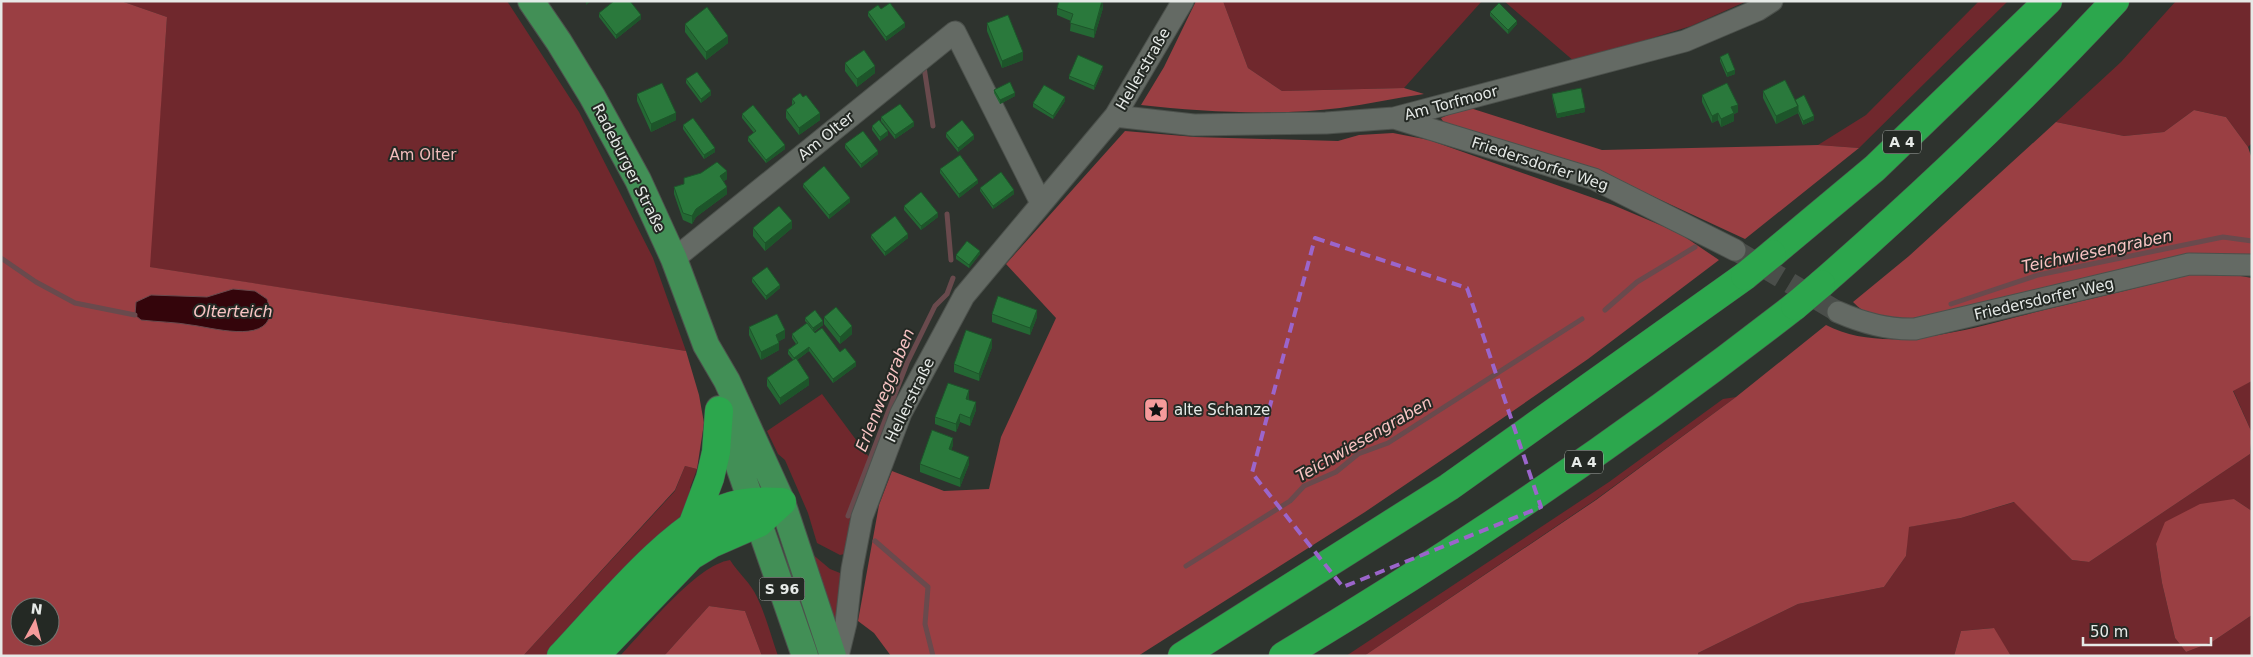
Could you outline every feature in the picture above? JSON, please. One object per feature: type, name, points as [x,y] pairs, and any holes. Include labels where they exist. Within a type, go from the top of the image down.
[{"type":"highway","name":"A 4","points":[[1182,656],[1449,487],[1745,276],[1875,168],[2048,1]]},
{"type":"highway","name":"A 4","points":[[1283,656],[1365,607],[1571,471],[1795,306],[1912,204],[2002,118],[2115,1]]},
{"type":"highway","points":[[692,526],[710,478],[716,452],[719,411]]},
{"type":"highway","points":[[595,656],[691,556],[755,512],[782,502]]},
{"type":"highway","points":[[561,656],[633,579],[692,526],[723,508],[755,512]]},
{"type":"highway","points":[[1323,656],[1365,607]]},
{"type":"main road","name":"Radeburger Straße","points":[[531,1],[559,42],[616,137],[638,180],[674,259],[706,345],[727,381],[782,502],[834,656]]},
{"type":"main road","name":"Radeburger Straße","points":[[706,345],[712,385],[719,411],[805,656]]},
{"type":"street","name":"Hellerstraße","points":[[838,656],[846,623],[852,569],[867,499],[901,413],[964,296],[1115,116],[1183,1]]},
{"type":"street","name":"Am Torfmoor","points":[[1115,116],[1194,125],[1326,123],[1394,118],[1685,40],[1758,10],[1772,1]]},
{"type":"street","name":"Am Olter","points":[[674,259],[955,32],[1041,203]]},
{"type":"street","name":"Friedersdorfer Weg","points":[[1394,118],[1594,179],[1735,250]]},
{"type":"street","name":"Friedersdorfer Weg","points":[[1838,312],[1857,321],[1876,326],[1899,330],[1915,329],[2189,264],[2252,265]]},
{"type":"highlighted area","points":[[1315,238],[1467,288],[1541,507],[1343,587],[1252,473]]},
{"type":"green space","name":"Am Olter","points":[[121,1],[507,1],[579,112],[653,258],[686,351],[149,267],[167,17]]},
{"type":"green space","points":[[1223,1],[1482,1],[1404,88],[1282,91],[1248,68]]},
{"type":"green space","points":[[1504,1],[1747,1],[1691,26],[1575,62]]},
{"type":"green space","points":[[1979,1],[2008,1],[1859,148],[1818,145],[1866,115]]},
{"type":"green space","points":[[2176,1],[2252,1],[2252,143],[2248,147],[2226,117],[2194,110],[2164,132],[2124,136],[2056,122],[2121,62]]},
{"type":"green space","points":[[2252,381],[2252,433],[2233,390]]},
{"type":"green space","points":[[822,394],[874,464],[849,553],[840,555],[817,543],[808,513],[785,460],[778,454],[767,431]]},
{"type":"green space","points":[[1736,397],[1595,500],[1364,656],[1346,656],[1609,482],[1723,399]]},
{"type":"green space","points":[[2252,446],[2252,511],[2234,499],[2156,544],[2162,583],[2175,638],[2186,652],[2212,642],[2252,615],[2252,656],[2011,656],[1993,628],[1961,631],[1954,656],[1698,656],[1698,653],[1798,604],[1884,587],[1906,556],[1908,527],[1961,518],[2015,502],[2072,560],[2089,562],[2250,454]]},
{"type":"green space","points":[[685,466],[697,469],[690,488],[695,491],[686,510],[548,656],[523,656],[675,491]]},
{"type":"green space","points":[[811,553],[830,569],[845,575],[835,623]]},
{"type":"green space","points":[[730,560],[757,597],[778,656],[762,656],[745,611],[709,606],[664,656],[620,656],[687,586],[702,573],[717,564]]},
{"type":"shaded area","points":[[1,1],[121,1],[167,17],[150,267],[686,351],[699,395],[704,423],[697,469],[685,466],[675,490],[523,656],[1,656]]},
{"type":"shaded area","points":[[1196,1],[1223,1],[1248,68],[1282,91],[1404,88],[1424,94],[1340,108],[1291,112],[1190,110],[1141,105],[1164,67]]},
{"type":"shaded area","points":[[1467,107],[1602,150],[1818,145],[1859,148],[1745,239],[1650,195],[1444,123],[1441,118]]},
{"type":"shaded area","points":[[2194,110],[2226,117],[2248,147],[2252,159],[2252,254],[2189,254],[1931,316],[1889,319],[1870,314],[1853,302],[1909,256],[2056,122],[2124,136],[2164,132]]},
{"type":"shaded area","points":[[1125,131],[1195,137],[1338,141],[1359,135],[1393,133],[1429,140],[1613,205],[1679,233],[1719,260],[1588,359],[1458,449],[1365,512],[1138,656],[891,656],[874,633],[858,621],[879,505],[892,471],[944,491],[989,489],[1001,437],[1056,318],[1006,264]]},
{"type":"shaded area","points":[[2224,273],[2252,278],[2252,381],[2233,391],[2252,433],[2250,454],[2089,562],[2072,560],[2014,502],[1961,518],[1909,527],[1906,556],[1884,587],[1798,604],[1698,653],[1698,656],[1364,656],[1596,500],[1736,397],[1826,325],[1851,334],[1878,339],[1907,339],[1966,330],[2192,274]]},
{"type":"shaded area","points":[[2234,499],[2252,511],[2252,615],[2212,642],[2186,652],[2175,638],[2162,583],[2156,544],[2165,522],[2200,504]]},
{"type":"shaded area","points":[[709,606],[745,611],[762,656],[664,656]]},
{"type":"shaded area","points":[[1994,628],[2011,656],[1954,656],[1961,631]]},
{"type":"water","name":"Olterteich","points":[[233,289],[255,291],[267,299],[270,314],[266,323],[259,329],[236,332],[179,323],[141,320],[135,315],[136,302],[151,295],[207,297]]},
{"type":"building","points":[[614,1],[630,1],[641,15],[616,35],[599,13]]},
{"type":"building","points":[[1059,1],[1102,1],[1094,30],[1070,23],[1073,14],[1057,8]]},
{"type":"building","points":[[890,3],[905,23],[886,37],[868,12],[878,5],[881,9]]},
{"type":"building","points":[[1499,3],[1517,21],[1508,30],[1490,12]]},
{"type":"building","points":[[707,7],[728,36],[706,52],[685,24]]},
{"type":"building","points":[[1008,15],[1023,52],[1002,61],[987,23]]},
{"type":"building","points":[[864,50],[875,66],[857,79],[845,63]]},
{"type":"building","points":[[1728,53],[1735,70],[1727,73],[1720,57]]},
{"type":"building","points":[[1078,55],[1103,66],[1094,86],[1069,76]]},
{"type":"building","points":[[697,72],[711,91],[701,99],[686,79]]},
{"type":"building","points":[[1785,80],[1798,106],[1776,116],[1763,91]]},
{"type":"building","points":[[1010,82],[1015,93],[1000,100],[994,90]]},
{"type":"building","points":[[662,83],[676,113],[651,124],[637,94]]},
{"type":"building","points":[[1727,83],[1738,105],[1731,107],[1734,113],[1721,119],[1718,113],[1712,116],[1702,95]]},
{"type":"building","points":[[1044,85],[1065,97],[1053,116],[1033,103]]},
{"type":"building","points":[[1581,88],[1585,108],[1557,114],[1552,94]]},
{"type":"building","points":[[800,93],[803,97],[806,95],[820,113],[799,128],[786,110],[795,103],[792,99]]},
{"type":"building","points":[[1804,95],[1814,116],[1803,121],[1795,100]]},
{"type":"building","points":[[900,104],[914,122],[895,135],[881,117]]},
{"type":"building","points":[[753,105],[785,145],[766,160],[748,137],[756,131],[742,114]]},
{"type":"building","points":[[693,118],[715,148],[704,155],[683,125]]},
{"type":"building","points":[[879,120],[888,131],[880,137],[872,126]]},
{"type":"building","points":[[962,120],[974,135],[958,148],[946,133]]},
{"type":"building","points":[[863,131],[878,151],[861,164],[845,144]]},
{"type":"building","points":[[960,155],[978,180],[959,194],[940,169]]},
{"type":"building","points":[[717,162],[727,171],[720,176],[727,187],[696,209],[692,216],[683,213],[674,187],[684,184],[684,178],[701,173]]},
{"type":"building","points":[[824,166],[850,198],[829,215],[803,184]]},
{"type":"building","points":[[1001,172],[1014,190],[993,206],[980,188]]},
{"type":"building","points":[[921,192],[938,213],[921,226],[904,206]]},
{"type":"building","points":[[779,206],[792,221],[765,243],[753,228]]},
{"type":"building","points":[[895,216],[908,234],[885,252],[871,235]]},
{"type":"building","points":[[967,241],[980,251],[969,265],[956,255]]},
{"type":"building","points":[[767,267],[780,285],[766,296],[752,278]]},
{"type":"building","points":[[998,296],[1037,310],[1030,328],[992,314]]},
{"type":"building","points":[[836,307],[852,326],[840,337],[824,317]]},
{"type":"building","points":[[815,310],[823,321],[813,328],[805,318]]},
{"type":"building","points":[[777,314],[785,330],[776,335],[779,343],[761,352],[749,327]]},
{"type":"building","points":[[807,323],[815,333],[822,328],[840,352],[845,348],[856,362],[833,379],[809,347],[794,358],[788,350],[798,343],[792,334]]},
{"type":"building","points":[[966,330],[992,339],[979,374],[954,364]]},
{"type":"building","points":[[796,358],[809,378],[780,398],[767,378]]},
{"type":"building","points":[[948,383],[969,390],[966,399],[976,402],[970,418],[960,414],[956,424],[935,417]]},
{"type":"building","points":[[932,430],[953,438],[949,449],[969,457],[960,479],[920,464]]},
{"type":"waterway","name":"Erlenweggraben","points":[[924,67],[933,126]]},
{"type":"waterway","name":"Erlenweggraben","points":[[947,214],[951,260]]},
{"type":"waterway","name":"Teichwiesengraben","points":[[1951,304],[2038,275],[2223,237],[2252,241]]},
{"type":"waterway","name":"Teichwiesengraben","points":[[1605,310],[1637,282],[1695,247]]},
{"type":"waterway","points":[[1,258],[36,282],[75,303],[135,315]]},
{"type":"waterway","name":"Erlenweggraben","points":[[848,516],[907,363],[935,306],[947,294],[953,278]]},
{"type":"waterway","name":"Teichwiesengraben","points":[[1186,566],[1290,501],[1304,486],[1336,472],[1358,454],[1388,443],[1582,319]]},
{"type":"waterway","name":"Erlenweggraben","points":[[875,541],[928,587],[925,624],[933,656]]},
{"type":"tunnel","points":[[1735,250],[1838,312]]},
{"type":"place","name":"alte Schanze","points":[[1156,410]]}]
